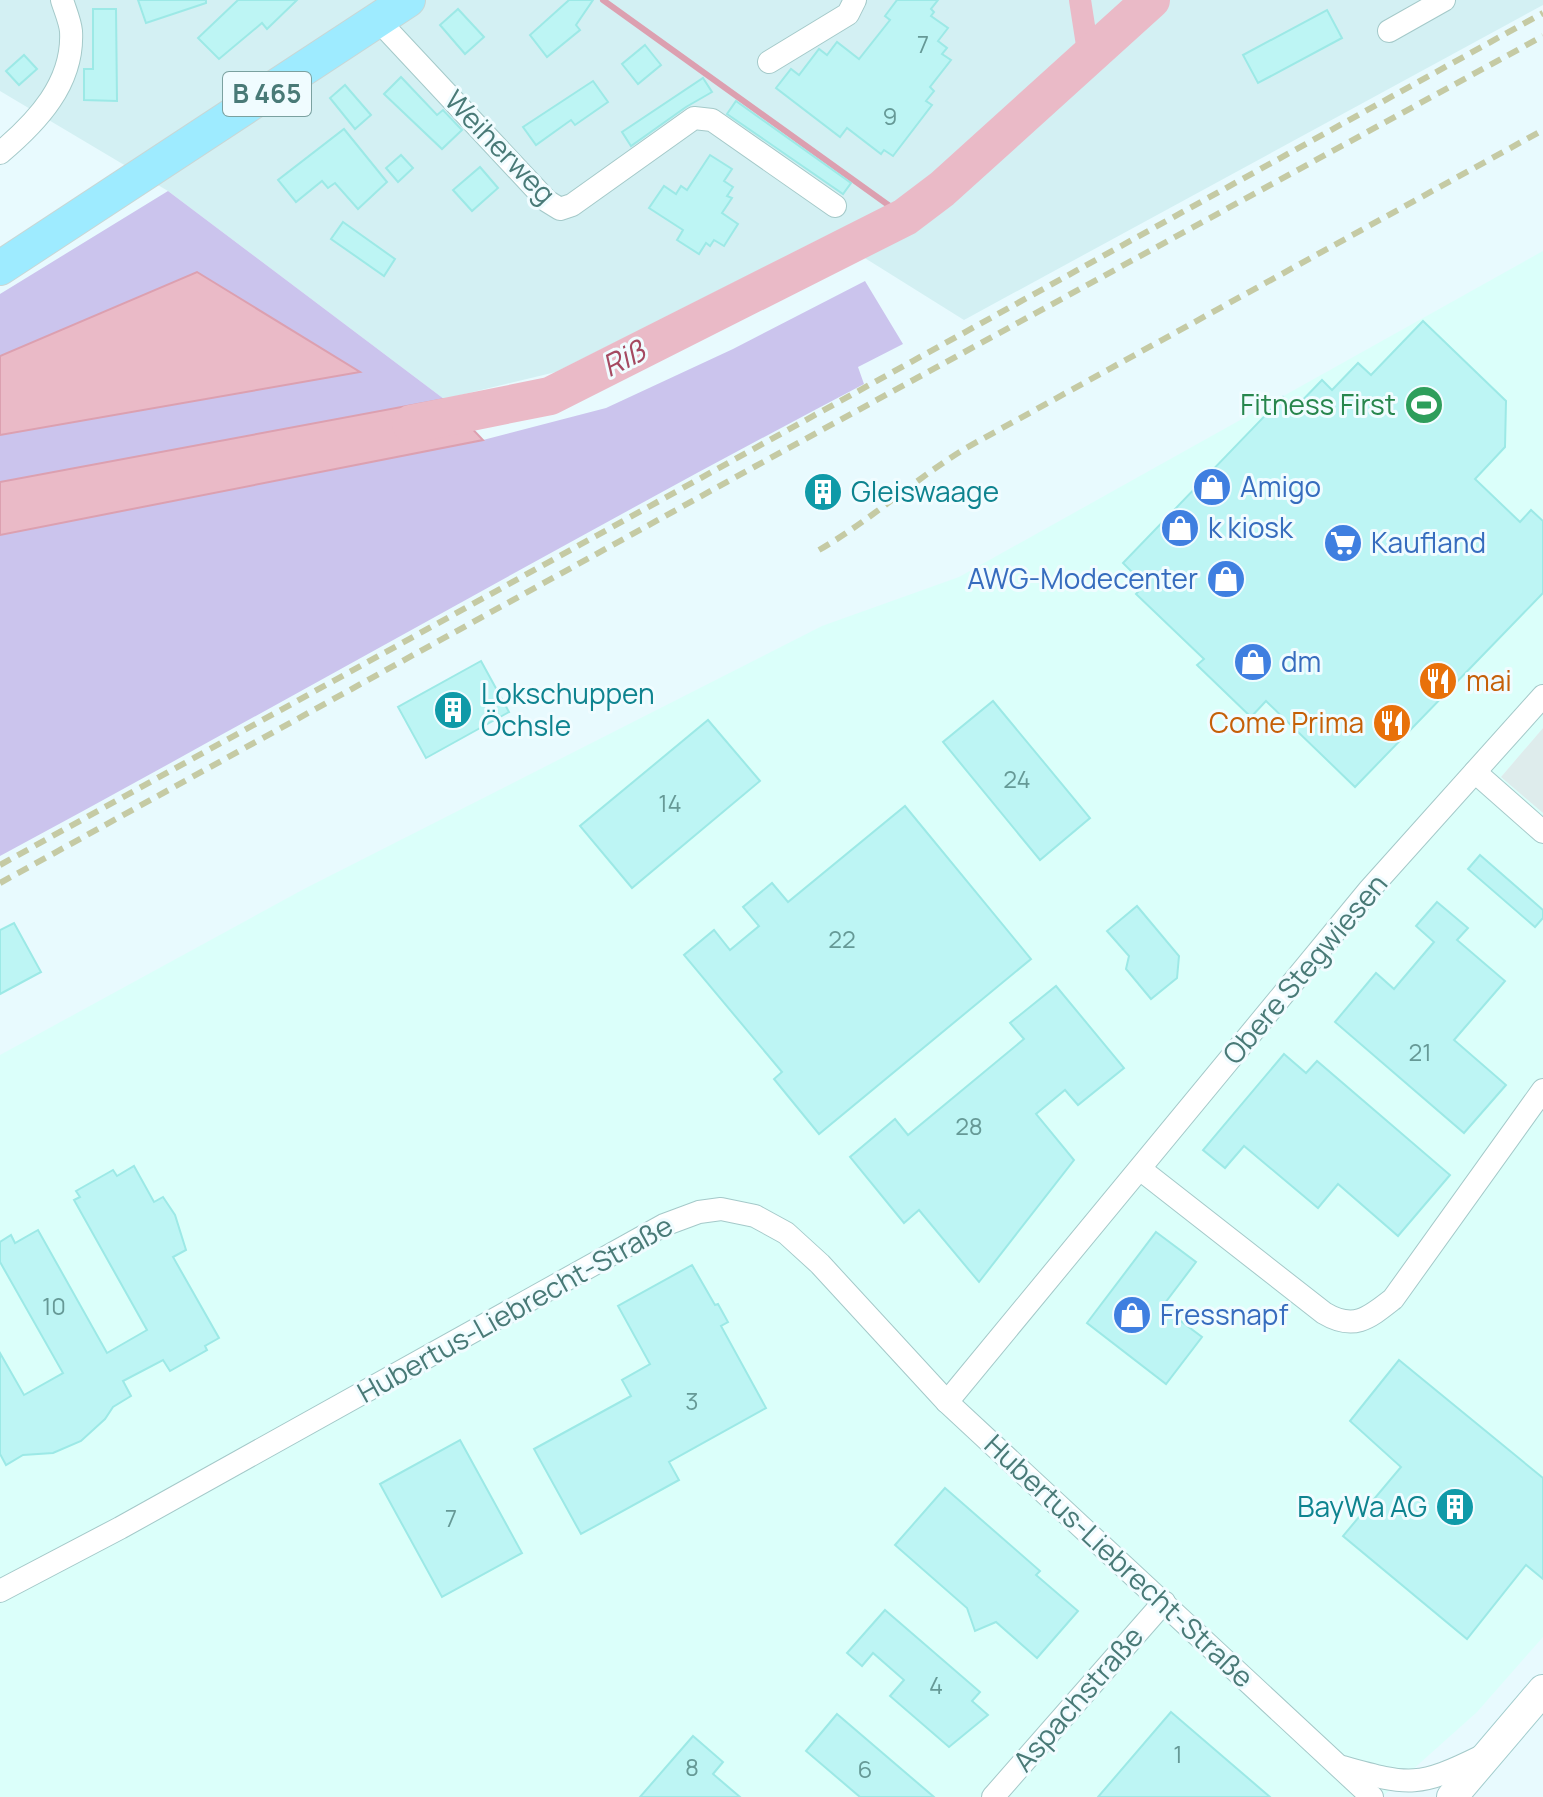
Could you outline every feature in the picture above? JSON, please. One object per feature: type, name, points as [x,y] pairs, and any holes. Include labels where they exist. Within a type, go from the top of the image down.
[{"type":"main road","name":"B 465","points":[[0,268],[408,0]]},
{"type":"main road","points":[[1452,1797],[1543,1690]]},
{"type":"street","points":[[0,153],[31,127],[58,91],[68,59],[71,30],[62,0]]},
{"type":"street","points":[[769,62],[848,14],[855,0]]},
{"type":"street","points":[[1389,31],[1444,0]]},
{"type":"street","name":"Weiherweg","points":[[378,20],[547,201],[560,209],[572,205],[694,118],[712,120],[835,206]]},
{"type":"street","name":"Obere Stegwiesen","points":[[947,1402],[1370,889],[1543,696]]},
{"type":"street","points":[[1475,772],[1543,832]]},
{"type":"street","points":[[1140,1169],[1324,1313],[1339,1322],[1358,1322],[1393,1299],[1543,1090]]},
{"type":"street","name":"Hubertus-Liebrecht-Straße","points":[[0,1591],[132,1521],[664,1225],[699,1212],[721,1209],[755,1216],[786,1233],[820,1264],[947,1402],[1372,1797]]},
{"type":"street","name":"Aspachstraße","points":[[993,1797],[1164,1602]]},
{"type":"street","name":"Hubertus-Liebrecht-Straße","points":[[1338,1765],[1396,1782],[1420,1781],[1445,1774],[1490,1752]]},
{"type":"shaded area","points":[[0,0],[1543,0],[1543,5],[964,320],[828,235],[556,372],[444,399],[168,191],[0,91]]},
{"type":"shaded area","points":[[168,191],[444,399],[0,482],[0,435],[359,372],[197,272],[0,356],[0,294]]},
{"type":"shaded area","points":[[1543,251],[1543,728],[1501,777],[1543,813],[1543,1637],[1477,1712],[1382,1797],[0,1797],[0,1055],[304,889],[822,626],[959,577]]},
{"type":"shaded area","points":[[197,272],[360,372],[0,435],[0,356]]},
{"type":"shaded area","points":[[865,281],[903,344],[858,367],[864,384],[0,856],[0,535],[483,440],[606,408],[733,349]]},
{"type":"shaded area","points":[[444,399],[483,440],[0,535],[0,482]]},
{"type":"shaded area","points":[[1543,728],[1543,813],[1501,777]]},
{"type":"building","points":[[138,0],[206,0],[206,3],[146,23]]},
{"type":"building","points":[[238,0],[297,0],[267,29],[262,23],[219,59],[198,38]]},
{"type":"building","points":[[569,0],[593,0],[576,25],[580,30],[547,57],[530,35]]},
{"type":"building","points":[[897,0],[938,0],[931,9],[934,12],[931,16],[948,28],[938,41],[947,48],[942,54],[951,60],[930,87],[934,91],[926,101],[932,105],[893,156],[884,150],[881,154],[847,128],[840,137],[776,88],[791,69],[799,75],[819,49],[827,55],[837,42],[859,59],[890,20],[885,16]]},
{"type":"building","points":[[93,9],[116,9],[117,101],[84,100],[84,69],[93,69]]},
{"type":"building","points":[[458,9],[484,37],[465,54],[440,25]]},
{"type":"building","points":[[1327,10],[1342,38],[1258,83],[1243,55]]},
{"type":"building","points":[[645,45],[661,65],[638,84],[622,64]]},
{"type":"building","points":[[24,55],[37,69],[19,85],[6,71]]},
{"type":"building","points":[[401,77],[437,115],[443,110],[462,130],[442,149],[384,94]]},
{"type":"building","points":[[703,78],[712,92],[631,146],[622,132]]},
{"type":"building","points":[[593,81],[608,102],[575,125],[571,120],[536,145],[523,127]]},
{"type":"building","points":[[345,85],[371,115],[355,129],[330,98]]},
{"type":"building","points":[[736,101],[851,183],[843,194],[727,114]]},
{"type":"building","points":[[344,129],[387,182],[358,209],[335,183],[328,188],[322,181],[296,202],[278,180]]},
{"type":"building","points":[[401,155],[413,168],[398,182],[386,168]]},
{"type":"building","points":[[710,155],[732,169],[724,181],[733,187],[727,196],[732,198],[722,213],[738,224],[724,246],[714,240],[710,246],[706,243],[699,254],[677,240],[683,230],[649,208],[664,186],[676,194],[681,186],[687,190]]},
{"type":"building","points":[[480,167],[498,188],[472,211],[453,190]]},
{"type":"building","points":[[343,222],[395,259],[384,276],[331,239]]},
{"type":"building","name":"Kaufland","points":[[1423,321],[1506,401],[1505,447],[1475,479],[1520,522],[1531,510],[1543,521],[1543,593],[1355,787],[1266,701],[1251,717],[1197,665],[1204,659],[1136,594],[1145,585],[1123,563],[1283,397],[1295,408],[1322,380],[1332,390],[1358,363],[1371,375]]},
{"type":"building","name":"Lokschuppen Öchsle","points":[[481,661],[509,712],[426,758],[398,707]]},
{"type":"building","points":[[993,701],[1090,818],[1040,860],[943,742]]},
{"type":"building","points":[[708,720],[760,781],[632,888],[580,826]]},
{"type":"building","points":[[905,806],[1031,959],[819,1134],[774,1079],[782,1072],[684,955],[714,930],[730,950],[759,926],[743,907],[772,883],[788,902]]},
{"type":"building","points":[[1480,855],[1543,910],[1543,918],[1535,927],[1468,869]]},
{"type":"building","points":[[1437,902],[1468,928],[1457,940],[1505,981],[1454,1040],[1506,1085],[1464,1133],[1335,1022],[1376,973],[1394,989],[1434,942],[1416,926]]},
{"type":"building","points":[[1137,906],[1179,956],[1177,978],[1151,999],[1126,969],[1129,956],[1107,931]]},
{"type":"building","points":[[14,923],[41,972],[0,994],[0,930]]},
{"type":"building","points":[[1056,986],[1124,1068],[1078,1105],[1065,1090],[1036,1114],[1074,1160],[979,1282],[919,1210],[904,1223],[850,1157],[895,1119],[908,1135],[1024,1039],[1010,1023]]},
{"type":"building","points":[[1284,1054],[1306,1073],[1317,1061],[1450,1175],[1398,1236],[1338,1184],[1318,1208],[1244,1146],[1225,1168],[1203,1150]]},
{"type":"building","points":[[134,1166],[154,1202],[163,1197],[175,1215],[186,1250],[173,1257],[219,1338],[205,1346],[207,1350],[170,1371],[163,1360],[123,1381],[131,1396],[113,1407],[81,1441],[53,1453],[23,1455],[6,1465],[0,1454],[0,1353],[24,1395],[63,1373],[0,1262],[0,1242],[11,1235],[15,1243],[38,1230],[107,1353],[147,1330],[74,1200],[80,1197],[76,1191],[113,1170],[117,1176]]},
{"type":"building","name":"Fressnapf","points":[[1156,1232],[1196,1262],[1162,1307],[1202,1337],[1166,1384],[1087,1323]]},
{"type":"building","points":[[692,1265],[728,1322],[721,1326],[766,1408],[669,1462],[679,1480],[581,1534],[534,1449],[631,1396],[622,1380],[650,1364],[618,1306]]},
{"type":"building","name":"BayWa AG","points":[[1399,1360],[1543,1478],[1543,1579],[1526,1565],[1467,1639],[1343,1536],[1401,1467],[1350,1421]]},
{"type":"building","points":[[460,1440],[522,1553],[442,1597],[380,1484]]},
{"type":"building","points":[[945,1488],[1040,1571],[1036,1575],[1078,1611],[1037,1658],[996,1622],[975,1631],[967,1608],[895,1545]]},
{"type":"building","points":[[885,1610],[980,1692],[972,1701],[988,1715],[949,1747],[890,1696],[904,1680],[873,1653],[862,1666],[847,1653]]},
{"type":"building","points":[[1171,1712],[1270,1797],[1098,1797]]},
{"type":"building","points":[[837,1714],[934,1797],[860,1797],[806,1751]]},
{"type":"building","points":[[693,1736],[723,1762],[713,1774],[740,1797],[640,1797]]},
{"type":"waterway","points":[[603,0],[905,217]]},
{"type":"waterway","points":[[1080,0],[1089,58]]},
{"type":"waterway","name":"Riß","points":[[411,424],[550,396],[905,217],[942,189],[1151,0]]},
{"type":"railway","points":[[0,865],[1543,13]]},
{"type":"railway","points":[[0,883],[1543,36]]},
{"type":"railway","points":[[819,550],[966,448],[1543,130]]},
{"type":"place","name":"Fitness First","points":[[1424,405]]},
{"type":"place","name":"Amigo","points":[[1212,487]]},
{"type":"place","name":"Gleiswaage","points":[[823,492]]},
{"type":"place","name":"k kiosk","points":[[1180,528]]},
{"type":"place","name":"Kaufland","points":[[1343,543]]},
{"type":"place","name":"AWG-Modecenter","points":[[1226,579]]},
{"type":"place","name":"dm","points":[[1253,662]]},
{"type":"place","name":"mai","points":[[1438,681]]},
{"type":"place","name":"Lokschuppen Öchsle","points":[[453,710]]},
{"type":"place","name":"Come Prima","points":[[1392,723]]},
{"type":"place","name":"Fressnapf","points":[[1132,1315]]},
{"type":"place","name":"BayWa AG","points":[[1455,1507]]}]
